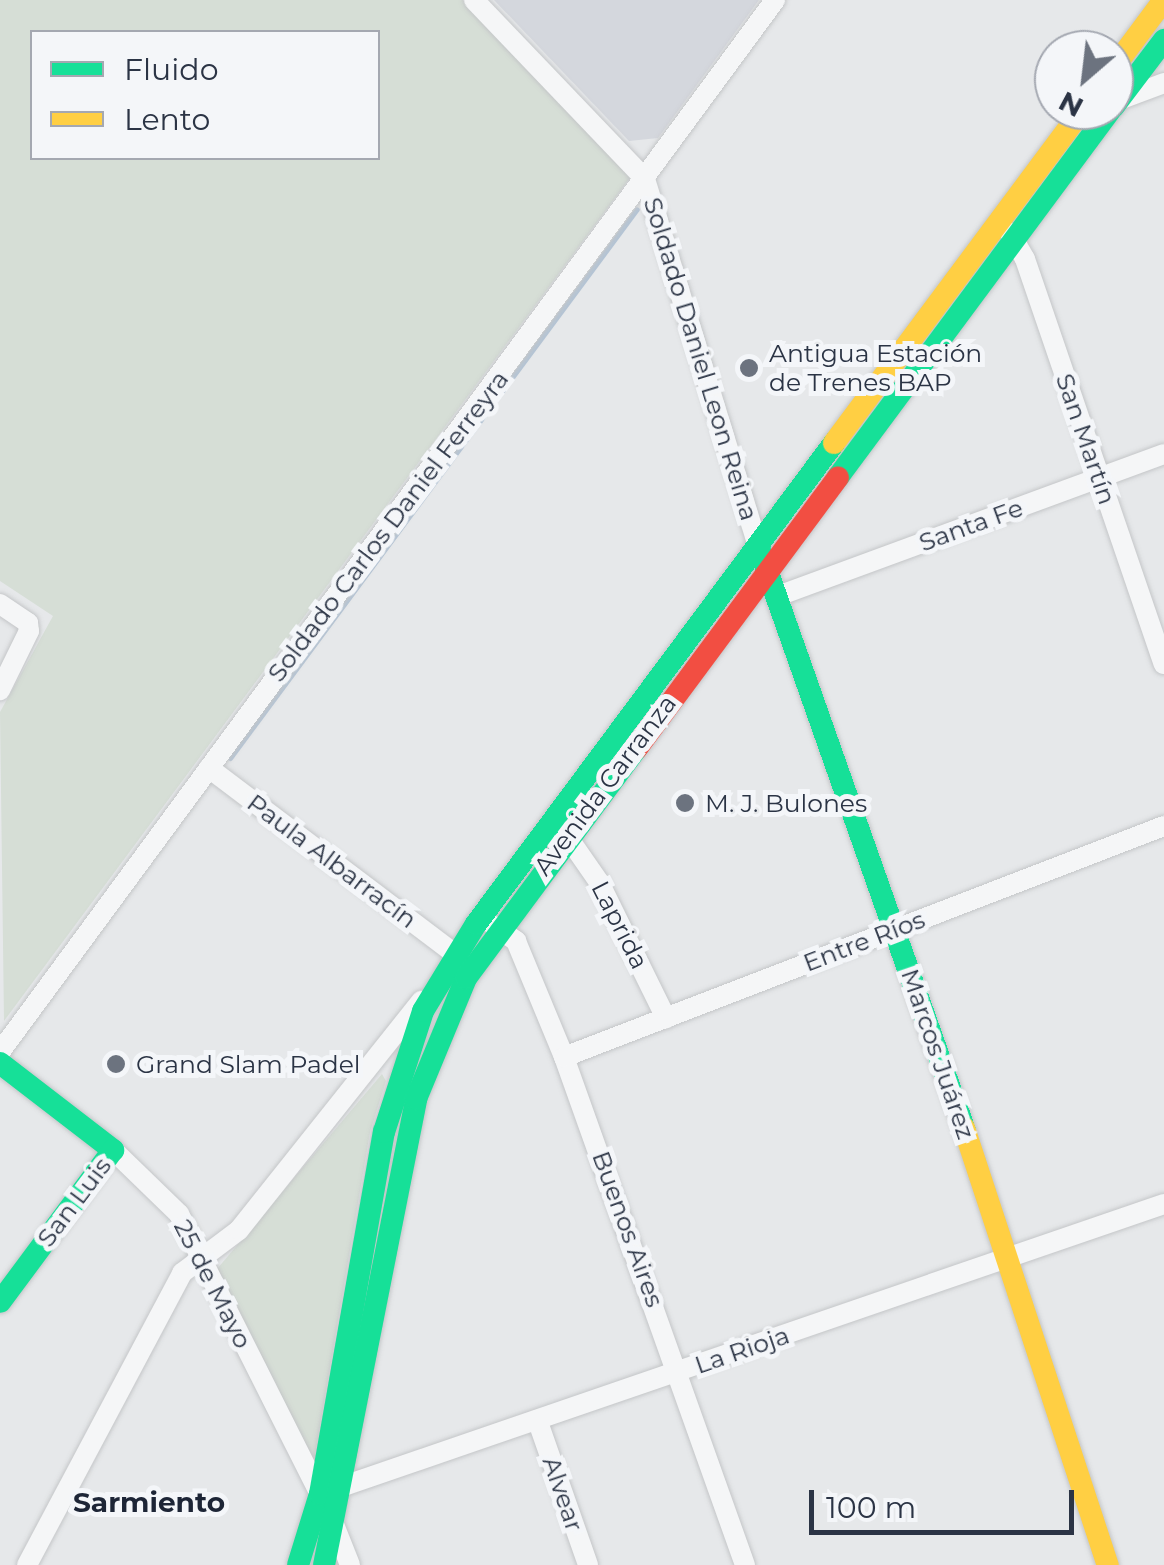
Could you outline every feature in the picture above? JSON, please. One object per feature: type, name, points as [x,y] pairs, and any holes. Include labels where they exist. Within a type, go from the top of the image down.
[{"type":"main road","points":[[1134,40],[1164,0]]},
{"type":"main road","name":"Avenida Carranza","points":[[1134,80],[1164,40]]},
{"type":"main road","name":"Avenida Carranza","points":[[298,1565],[320,1494],[392,1096],[449,963],[763,556],[1007,228],[1069,130]]},
{"type":"main road","name":"Avenida Carranza","points":[[1007,228],[1093,130]]},
{"type":"main road","name":"Avenida Carranza","points":[[324,1565],[344,1486],[416,1098],[446,1015],[500,926],[763,556]]},
{"type":"main road","name":"Marcos Juárez","points":[[763,556],[1010,1258],[1108,1565]]},
{"type":"main road","name":"25 de Mayo","points":[[0,1063],[113,1150]]},
{"type":"main road","name":"San Luis","points":[[0,1302],[113,1150]]},
{"type":"street","name":"Soldado Daniel Leon Reina","points":[[474,0],[645,179],[763,556]]},
{"type":"street","name":"Soldado Carlos Daniel Ferreyra","points":[[0,1052],[775,0]]},
{"type":"street","points":[[1134,97],[1164,83]]},
{"type":"street","name":"San Martín","points":[[1007,228],[1164,664]]},
{"type":"street","name":"Santa Fe","points":[[778,596],[1164,454]]},
{"type":"street","points":[[0,604],[28,623],[28,638],[0,690]]},
{"type":"street","name":"Paula Albarracín","points":[[209,768],[449,963]]},
{"type":"street","name":"Entre Ríos","points":[[564,1057],[1164,826]]},
{"type":"street","name":"Laprida","points":[[567,836],[599,882],[666,1018]]},
{"type":"street","points":[[476,924],[500,926]]},
{"type":"street","name":"Buenos Aires","points":[[500,926],[516,941],[564,1057],[680,1371],[745,1565]]},
{"type":"street","points":[[28,1565],[172,1288],[200,1258],[239,1230],[449,963]]},
{"type":"street","name":"25 de Mayo","points":[[113,1150],[164,1193],[320,1494],[350,1565]]},
{"type":"street","name":"La Rioja","points":[[320,1494],[1164,1204]]},
{"type":"street","name":"Alvear","points":[[538,1422],[588,1565]]},
{"type":"shaded area","points":[[0,0],[463,0],[632,175],[4,1021],[0,712],[53,616],[0,581]]},
{"type":"shaded area","points":[[494,0],[759,0],[658,138],[629,141]]},
{"type":"shaded area","points":[[382,1074],[386,1081],[370,1132],[314,1461],[217,1269]]},
{"type":"waterway","points":[[230,758],[637,209]]},
{"type":"traffic: fast","points":[[1134,80],[1164,40]]},
{"type":"traffic: fast","points":[[838,477],[1096,130]]},
{"type":"traffic: fast","points":[[298,1565],[320,1494],[384,1132],[423,1011],[476,924],[834,443]]},
{"type":"traffic: fast","points":[[761,553],[964,1128]]},
{"type":"traffic: fast","points":[[324,1565],[416,1099],[466,978],[637,748]]},
{"type":"traffic: fast","points":[[0,1063],[113,1150],[0,1302]]},
{"type":"traffic: slow","points":[[1134,40],[1164,0]]},
{"type":"traffic: slow","points":[[834,443],[1067,130]]},
{"type":"traffic: slow","points":[[964,1128],[1108,1565]]},
{"type":"traffic: jam","points":[[637,748],[838,477]]},
{"type":"place","name":"Antigua Estación de Trenes BAP","points":[[749,368]]},
{"type":"place","name":"M. J. Bulones","points":[[685,803]]},
{"type":"place","name":"Grand Slam Padel","points":[[116,1064]]},
{"type":"district","name":"Sarmiento","points":[[149,1502]]}]
